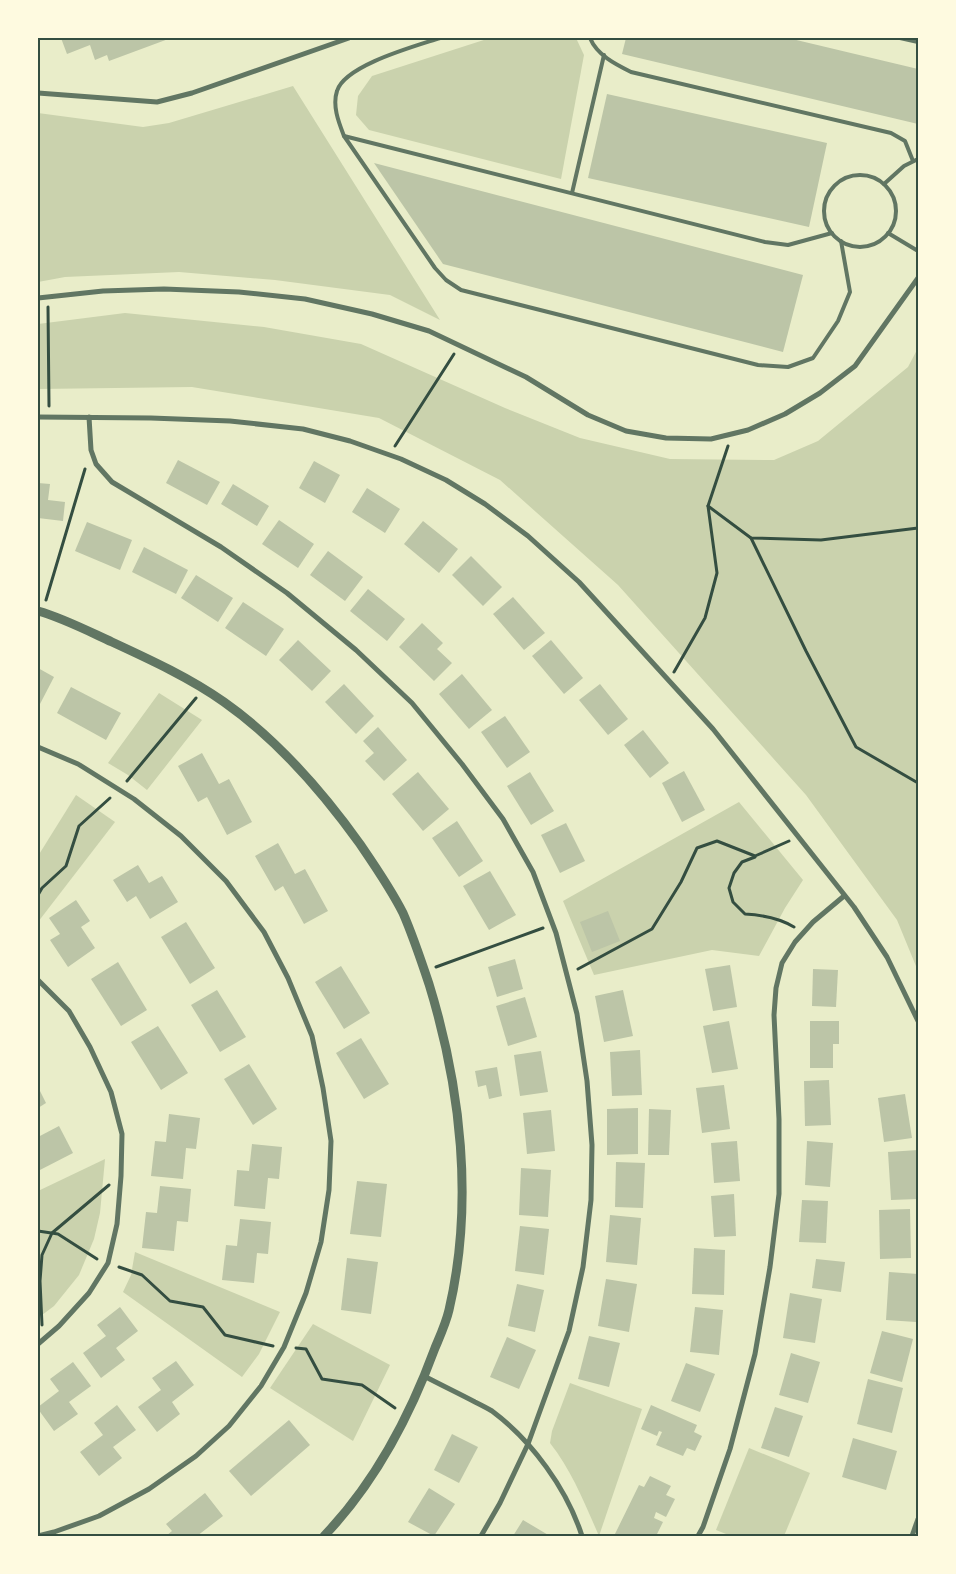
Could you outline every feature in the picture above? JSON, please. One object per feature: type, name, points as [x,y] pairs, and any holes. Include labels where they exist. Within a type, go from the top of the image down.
[{"type":"street","points":[[38,93],[157,102],[192,93],[349,38]]},
{"type":"street","points":[[38,298],[103,291],[164,288],[239,292],[305,299],[372,314],[429,331],[526,377],[588,415],[626,431],[666,438],[711,439],[748,430],[784,414],[820,393],[855,366],[918,278]]},
{"type":"street","points":[[38,417],[230,421],[303,429],[350,441],[390,455],[446,480],[485,504],[528,536],[579,582],[713,729],[844,896],[887,957],[918,1021]]},
{"type":"street","points":[[89,417],[91,450],[96,464],[112,482],[221,547],[287,593],[356,650],[412,703],[462,764],[503,819],[533,872],[553,924],[577,1014],[587,1081],[592,1145],[591,1200],[583,1267],[569,1330],[528,1444],[500,1503],[481,1536]]},
{"type":"street","points":[[40,611],[97,635],[183,676],[224,702],[265,735],[306,777],[340,816],[375,866],[402,912],[425,971],[439,1017],[451,1070],[462,1185],[460,1250],[448,1312],[424,1376],[406,1415],[370,1479],[337,1523],[324,1536]]},
{"type":"street","points":[[38,747],[78,764],[134,799],[180,836],[226,881],[264,932],[288,978],[312,1036],[323,1088],[330,1141],[329,1190],[321,1242],[306,1293],[284,1347],[261,1386],[229,1426],[196,1456],[148,1489],[99,1516],[38,1536]]},
{"type":"street","points":[[698,1536],[730,1449],[755,1354],[770,1267],[779,1194],[779,1119],[774,1015],[776,988],[782,963],[795,942],[813,922],[844,896]]},
{"type":"street","points":[[38,980],[69,1011],[90,1046],[112,1092],[122,1134],[117,1224],[108,1263],[89,1293],[59,1326],[38,1344]]},
{"type":"street","points":[[424,1376],[492,1411],[528,1444],[557,1482],[576,1516],[582,1536]]},
{"type":"street","points":[[912,1536],[918,1519]]},
{"type":"lane","points":[[440,38],[371,62],[349,75],[337,91],[336,114],[344,136],[435,268],[446,280],[460,290],[758,365],[788,367],[813,358],[838,321],[850,292],[841,241]]},
{"type":"lane","points":[[590,38],[610,61],[631,72],[891,133],[905,141],[913,161]]},
{"type":"lane","points":[[900,38],[918,42]]},
{"type":"lane","points":[[572,193],[604,55]]},
{"type":"lane","points":[[344,136],[765,242],[788,245],[832,233]]},
{"type":"lane","points":[[884,184],[918,159]]},
{"type":"lane","points":[[850,176],[874,177],[892,193],[896,204],[896,216],[888,233],[875,244],[852,246],[841,241],[832,233],[826,223],[824,212],[826,200],[831,189],[840,181],[850,176]]},
{"type":"lane","points":[[888,233],[918,252]]},
{"type":"path","points":[[48,296],[49,417]]},
{"type":"path","points":[[390,455],[460,345]]},
{"type":"path","points":[[669,681],[706,618],[717,574],[708,506],[732,434]]},
{"type":"path","points":[[40,611],[91,450]]},
{"type":"path","points":[[708,506],[750,538],[856,747],[918,783]]},
{"type":"path","points":[[750,538],[821,540],[918,528]]},
{"type":"path","points":[[798,836],[742,862],[734,873],[729,888],[733,902],[745,914],[760,915],[786,922],[803,933]]},
{"type":"path","points":[[567,975],[652,929],[681,882],[697,848],[717,841],[755,856]]},
{"type":"path","points":[[425,971],[553,924]]},
{"type":"path","points":[[43,1340],[40,1281],[42,1255],[52,1233],[121,1176]]},
{"type":"path","points":[[38,1231],[58,1234],[93,1257],[142,1275],[170,1301],[203,1307],[224,1335],[266,1345],[306,1349],[322,1379],[362,1385],[406,1415]]},
{"type":"green space","points":[[490,38],[576,38],[584,55],[561,179],[369,130],[356,115],[358,96],[372,76]]},
{"type":"green space","points":[[293,86],[440,320],[390,295],[275,280],[179,272],[65,277],[38,282],[38,113],[143,127],[169,123]]},
{"type":"green space","points":[[125,313],[264,327],[361,344],[505,408],[580,438],[670,459],[774,460],[818,441],[908,367],[918,348],[918,971],[897,920],[806,795],[618,585],[500,480],[379,418],[192,387],[38,389],[38,324]]},
{"type":"green space","points":[[159,693],[202,720],[147,790],[128,775],[108,763]]},
{"type":"green space","points":[[76,795],[115,822],[38,922],[38,856]]},
{"type":"green space","points":[[739,802],[803,880],[785,908],[759,956],[712,950],[594,975],[563,901]]},
{"type":"green space","points":[[105,1159],[100,1213],[94,1239],[79,1275],[54,1306],[38,1318],[38,1191]]},
{"type":"green space","points":[[135,1252],[280,1312],[259,1354],[242,1377],[123,1292],[131,1275]]},
{"type":"green space","points":[[313,1324],[390,1365],[353,1441],[270,1388]]},
{"type":"green space","points":[[570,1383],[642,1409],[599,1536],[571,1476],[550,1443],[552,1431]]},
{"type":"green space","points":[[749,1448],[810,1473],[784,1536],[731,1536],[716,1530]]},
{"type":"building","points":[[61,38],[171,38],[109,61],[107,55],[95,60],[90,45],[67,54]]},
{"type":"building","points":[[626,38],[788,38],[918,69],[918,124],[622,54]]},
{"type":"building","points":[[607,94],[827,143],[809,227],[588,178]]},
{"type":"building","points":[[374,163],[803,275],[783,352],[443,264]]},
{"type":"building","points":[[178,460],[220,482],[207,505],[166,483]]},
{"type":"building","points":[[314,461],[340,475],[325,503],[299,488]]},
{"type":"building","points":[[38,483],[50,484],[48,500],[65,502],[63,521],[38,518]]},
{"type":"building","points":[[233,484],[269,506],[257,526],[221,504]]},
{"type":"building","points":[[367,488],[400,509],[385,533],[352,512]]},
{"type":"building","points":[[279,520],[314,544],[298,568],[262,544]]},
{"type":"building","points":[[423,521],[458,549],[439,573],[404,544]]},
{"type":"building","points":[[87,522],[132,540],[120,570],[75,551]]},
{"type":"building","points":[[144,547],[188,570],[176,594],[132,572]]},
{"type":"building","points":[[328,551],[363,577],[345,601],[310,575]]},
{"type":"building","points":[[471,556],[502,587],[483,606],[452,575]]},
{"type":"building","points":[[196,575],[233,598],[218,622],[181,598]]},
{"type":"building","points":[[368,589],[405,619],[387,641],[350,611]]},
{"type":"building","points":[[513,597],[545,633],[524,650],[493,614]]},
{"type":"building","points":[[243,602],[284,629],[266,656],[225,628]]},
{"type":"building","points":[[422,623],[443,643],[437,649],[452,663],[434,681],[399,647]]},
{"type":"building","points":[[298,640],[331,671],[312,691],[279,660]]},
{"type":"building","points":[[551,640],[583,678],[564,694],[532,656]]},
{"type":"building","points":[[38,668],[54,677],[40,704],[38,703]]},
{"type":"building","points":[[462,674],[492,710],[469,729],[439,694]]},
{"type":"building","points":[[344,684],[374,716],[356,734],[325,702]]},
{"type":"building","points":[[600,684],[628,719],[608,735],[579,700]]},
{"type":"building","points":[[71,687],[121,713],[106,740],[57,713]]},
{"type":"building","points":[[505,716],[530,752],[507,768],[481,732]]},
{"type":"building","points":[[378,727],[407,760],[384,781],[365,761],[374,753],[363,741]]},
{"type":"building","points":[[643,730],[669,763],[650,778],[624,745]]},
{"type":"building","points":[[202,753],[219,784],[229,779],[252,822],[227,835],[207,797],[198,802],[178,766]]},
{"type":"building","points":[[684,771],[705,810],[682,822],[662,783]]},
{"type":"building","points":[[418,772],[449,809],[423,831],[392,794]]},
{"type":"building","points":[[530,772],[554,811],[531,825],[507,786]]},
{"type":"building","points":[[457,821],[483,861],[459,877],[432,838]]},
{"type":"building","points":[[566,823],[585,861],[560,873],[541,835]]},
{"type":"building","points":[[278,843],[295,874],[305,869],[328,911],[304,924],[283,886],[275,891],[255,856]]},
{"type":"building","points":[[138,865],[149,883],[162,876],[178,902],[150,919],[136,896],[127,902],[113,880]]},
{"type":"building","points":[[490,871],[516,915],[489,930],[463,886]]},
{"type":"building","points":[[76,900],[90,921],[81,927],[95,948],[68,967],[50,940],[60,934],[49,918]]},
{"type":"building","points":[[608,911],[620,941],[592,952],[580,922]]},
{"type":"building","points":[[186,922],[215,968],[190,984],[161,937]]},
{"type":"building","points":[[515,959],[523,989],[497,997],[488,967]]},
{"type":"building","points":[[118,962],[147,1010],[121,1026],[91,979]]},
{"type":"building","points":[[730,965],[737,1007],[713,1011],[705,969]]},
{"type":"building","points":[[341,966],[370,1013],[344,1029],[315,982]]},
{"type":"building","points":[[813,969],[838,970],[836,1007],[812,1006]]},
{"type":"building","points":[[217,990],[246,1037],[220,1052],[191,1005]]},
{"type":"building","points":[[623,990],[633,1036],[604,1042],[595,996]]},
{"type":"building","points":[[525,997],[537,1037],[508,1046],[496,1006]]},
{"type":"building","points":[[729,1021],[738,1069],[712,1073],[703,1026]]},
{"type":"building","points":[[810,1021],[839,1021],[839,1044],[833,1044],[833,1068],[810,1068]]},
{"type":"building","points":[[158,1026],[188,1073],[161,1090],[131,1042]]},
{"type":"building","points":[[361,1038],[389,1084],[364,1099],[336,1053]]},
{"type":"building","points":[[640,1050],[642,1095],[612,1096],[610,1052]]},
{"type":"building","points":[[541,1051],[548,1092],[520,1096],[514,1055]]},
{"type":"building","points":[[249,1064],[277,1109],[253,1125],[224,1079]]},
{"type":"building","points":[[497,1067],[502,1096],[489,1099],[486,1085],[478,1087],[475,1071]]},
{"type":"building","points":[[829,1080],[831,1125],[805,1126],[804,1081]]},
{"type":"building","points":[[724,1085],[730,1129],[702,1133],[696,1088]]},
{"type":"building","points":[[38,1087],[46,1103],[38,1108]]},
{"type":"building","points":[[905,1094],[912,1138],[884,1142],[878,1098]]},
{"type":"building","points":[[638,1108],[638,1154],[607,1155],[607,1109]]},
{"type":"building","points":[[649,1109],[671,1110],[669,1155],[648,1155]]},
{"type":"building","points":[[551,1110],[555,1151],[527,1154],[523,1113]]},
{"type":"building","points":[[169,1114],[200,1118],[196,1149],[186,1148],[183,1179],[151,1176],[155,1141],[166,1142]]},
{"type":"building","points":[[59,1126],[73,1153],[38,1171],[38,1137]]},
{"type":"building","points":[[737,1141],[740,1181],[714,1183],[711,1143]]},
{"type":"building","points":[[807,1141],[833,1143],[830,1187],[805,1185]]},
{"type":"building","points":[[252,1144],[282,1147],[279,1179],[268,1178],[265,1209],[234,1206],[237,1170],[249,1171]]},
{"type":"building","points":[[918,1150],[918,1199],[891,1200],[888,1152]]},
{"type":"building","points":[[616,1162],[645,1163],[643,1208],[615,1207]]},
{"type":"building","points":[[521,1168],[551,1170],[548,1217],[519,1215]]},
{"type":"building","points":[[357,1181],[387,1184],[381,1237],[350,1234]]},
{"type":"building","points":[[160,1186],[191,1189],[188,1222],[177,1221],[174,1251],[142,1248],[146,1212],[157,1213]]},
{"type":"building","points":[[734,1194],[736,1236],[714,1237],[711,1196]]},
{"type":"building","points":[[802,1200],[828,1201],[826,1243],[799,1242]]},
{"type":"building","points":[[910,1209],[911,1258],[880,1259],[879,1210]]},
{"type":"building","points":[[610,1215],[641,1218],[637,1265],[606,1262]]},
{"type":"building","points":[[240,1219],[271,1222],[268,1254],[257,1253],[254,1283],[222,1280],[226,1245],[237,1246]]},
{"type":"building","points":[[520,1226],[549,1229],[544,1275],[515,1271]]},
{"type":"building","points":[[694,1248],[725,1250],[724,1295],[692,1294]]},
{"type":"building","points":[[347,1258],[378,1262],[371,1314],[341,1310]]},
{"type":"building","points":[[816,1259],[845,1262],[841,1292],[812,1288]]},
{"type":"building","points":[[889,1272],[918,1274],[916,1322],[886,1320]]},
{"type":"building","points":[[606,1279],[637,1284],[629,1332],[598,1326]]},
{"type":"building","points":[[517,1284],[544,1290],[535,1332],[508,1326]]},
{"type":"building","points":[[790,1293],[822,1299],[815,1343],[783,1338]]},
{"type":"building","points":[[120,1307],[138,1331],[116,1348],[125,1360],[101,1378],[83,1353],[106,1336],[97,1325]]},
{"type":"building","points":[[695,1307],[723,1310],[719,1355],[690,1352]]},
{"type":"building","points":[[882,1331],[913,1339],[902,1382],[870,1373]]},
{"type":"building","points":[[589,1336],[620,1343],[609,1387],[578,1379]]},
{"type":"building","points":[[507,1337],[536,1350],[519,1389],[490,1377]]},
{"type":"building","points":[[791,1353],[820,1362],[808,1403],[779,1395]]},
{"type":"building","points":[[176,1361],[194,1385],[172,1402],[180,1414],[157,1432],[138,1407],[161,1390],[152,1378]]},
{"type":"building","points":[[73,1362],[91,1386],[69,1402],[78,1414],[54,1431],[38,1407],[59,1391],[50,1379]]},
{"type":"building","points":[[686,1363],[715,1374],[700,1412],[671,1401]]},
{"type":"building","points":[[868,1379],[903,1388],[892,1433],[857,1424]]},
{"type":"building","points":[[117,1405],[136,1430],[113,1447],[122,1458],[99,1476],[80,1452],[103,1435],[94,1423]]},
{"type":"building","points":[[651,1405],[697,1425],[694,1432],[702,1436],[695,1451],[687,1448],[683,1456],[656,1445],[662,1432],[659,1431],[657,1436],[641,1429]]},
{"type":"building","points":[[775,1407],[803,1416],[789,1457],[761,1448]]},
{"type":"building","points":[[289,1420],[310,1445],[251,1496],[229,1471]]},
{"type":"building","points":[[452,1434],[478,1447],[459,1483],[434,1470]]},
{"type":"building","points":[[853,1438],[897,1451],[886,1490],[842,1477]]},
{"type":"building","points":[[650,1476],[671,1486],[666,1495],[675,1499],[666,1517],[656,1512],[654,1518],[663,1522],[656,1536],[614,1536],[639,1485],[644,1487]]},
{"type":"building","points":[[429,1488],[455,1504],[434,1536],[408,1522]]},
{"type":"building","points":[[205,1493],[223,1516],[197,1536],[166,1536],[172,1531],[166,1524]]},
{"type":"building","points":[[523,1520],[550,1536],[513,1536]]}]
